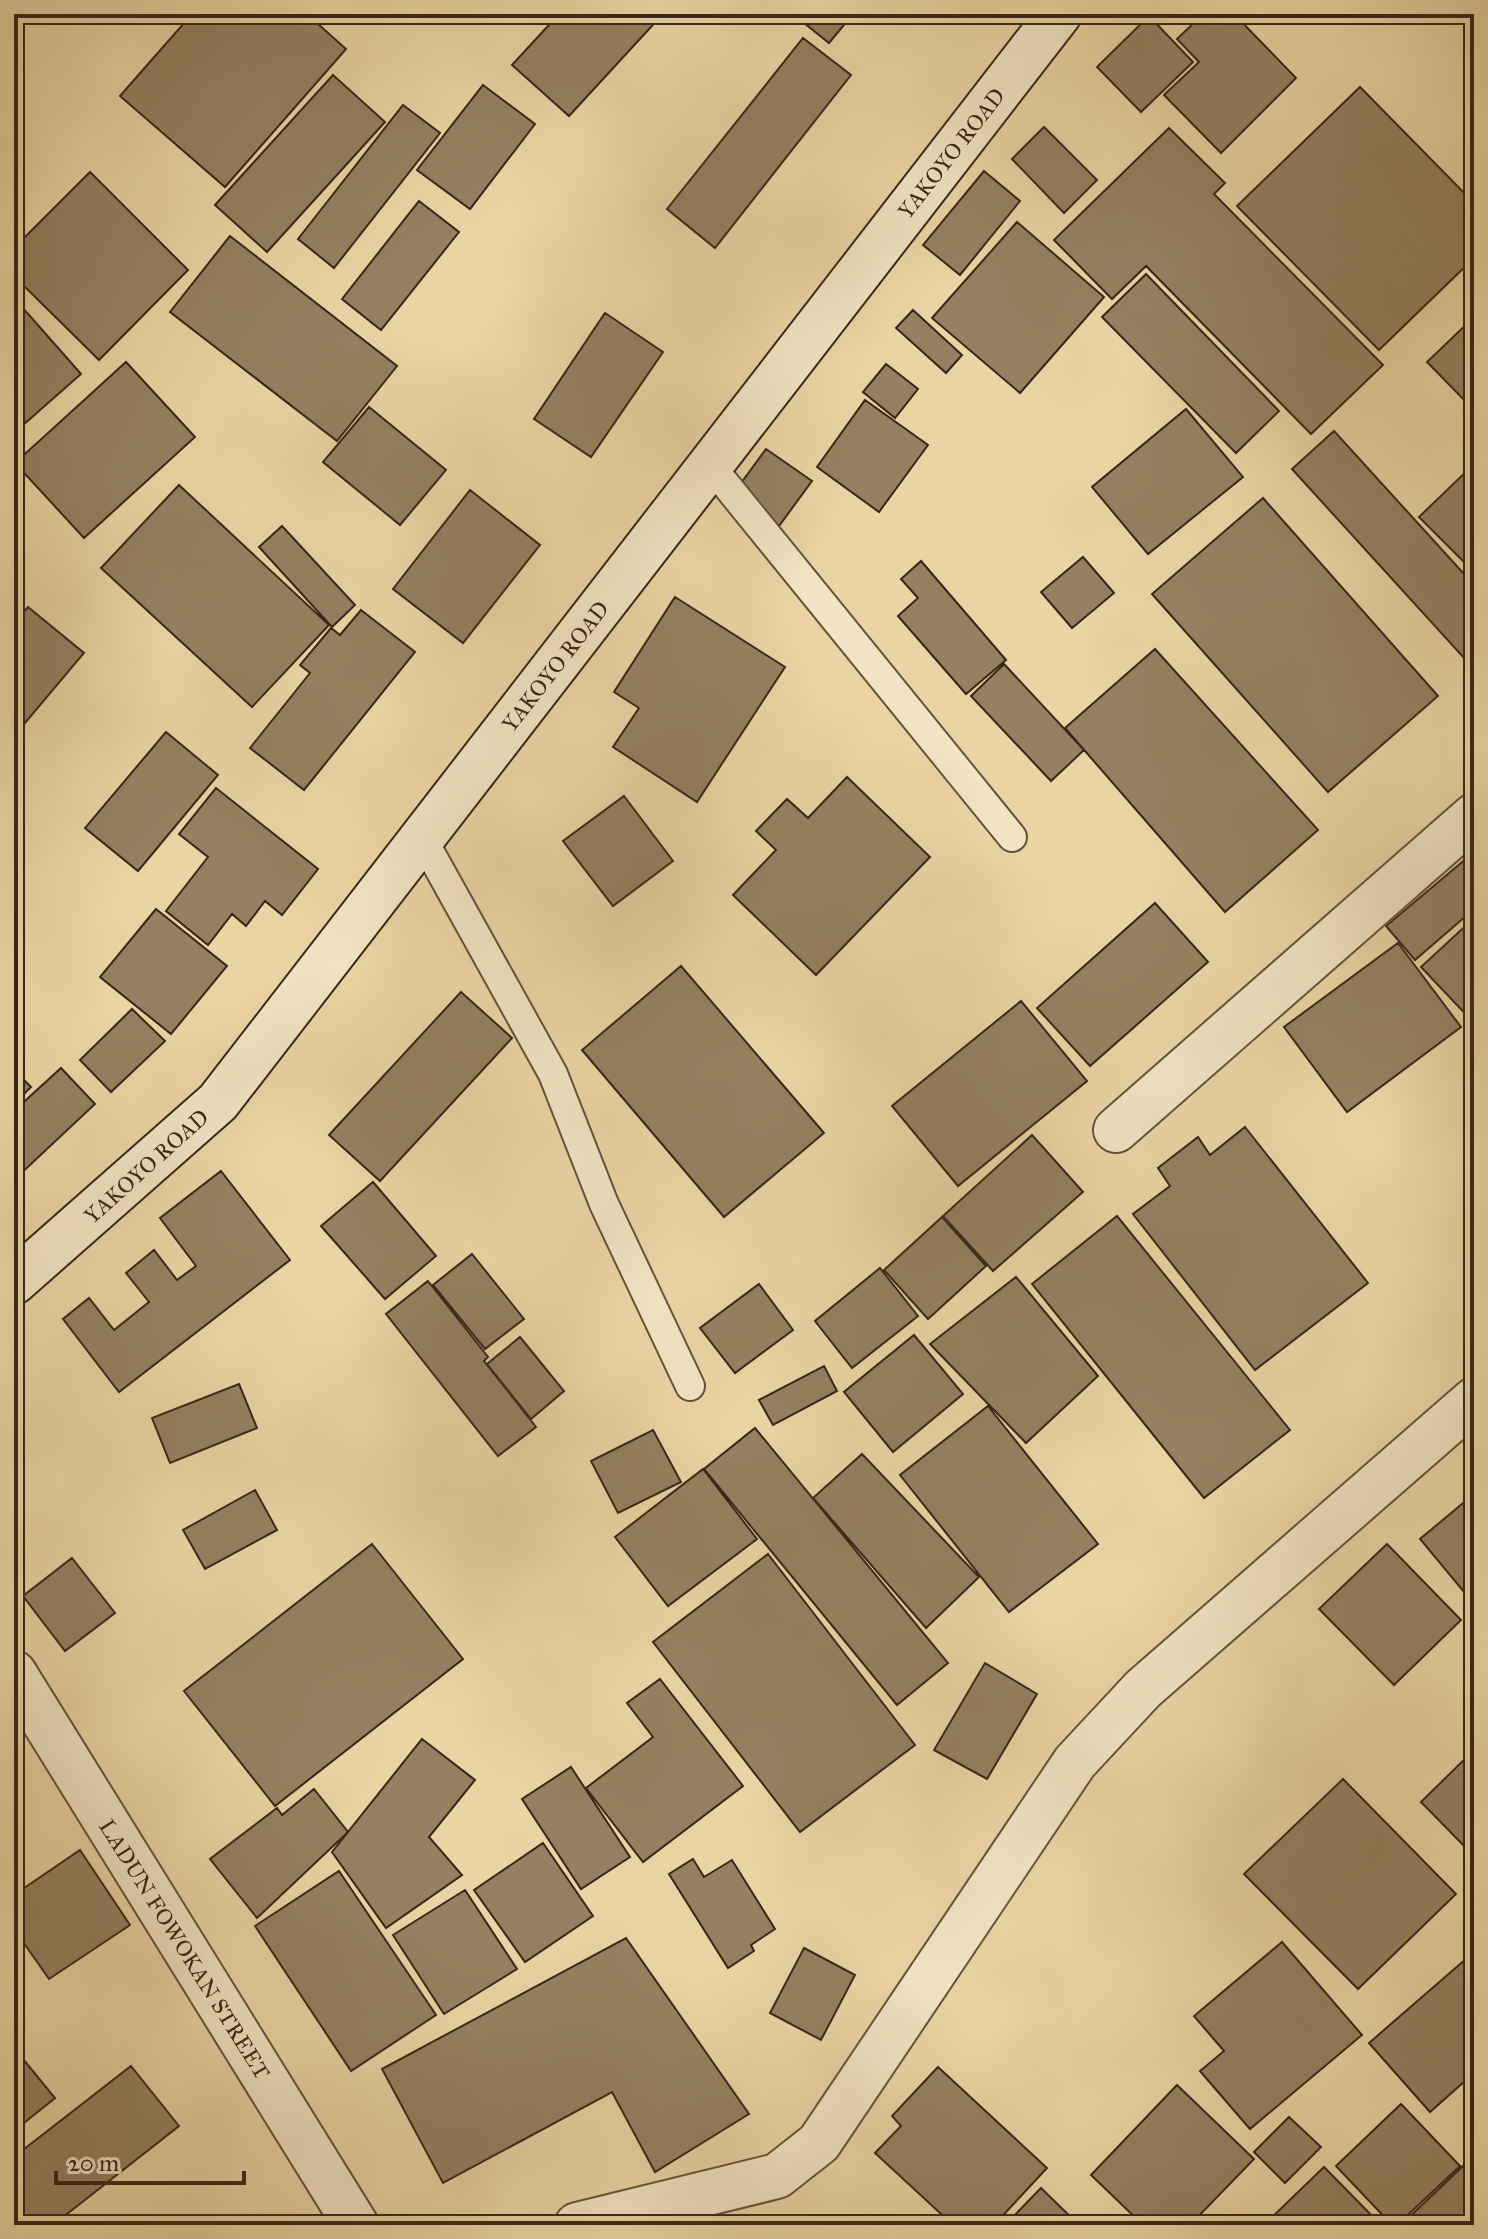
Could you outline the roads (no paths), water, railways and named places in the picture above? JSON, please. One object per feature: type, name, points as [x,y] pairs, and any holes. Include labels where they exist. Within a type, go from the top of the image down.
[{"type":"street","name":"YAKOYO ROAD","points":[[14,1282],[218,1102],[1059,14]]},
{"type":"street","points":[[1116,1130],[1474,816]]},
{"type":"street","points":[[577,2225],[777,2176],[819,2143],[1075,1762],[1143,1689],[1474,1400]]},
{"type":"street","name":"LADUN FOWOKAN STREET","points":[[14,1673],[356,2225]]},
{"type":"lane","points":[[710,465],[1012,837]]},
{"type":"lane","points":[[422,838],[553,1074],[604,1204],[690,1386]]}]
